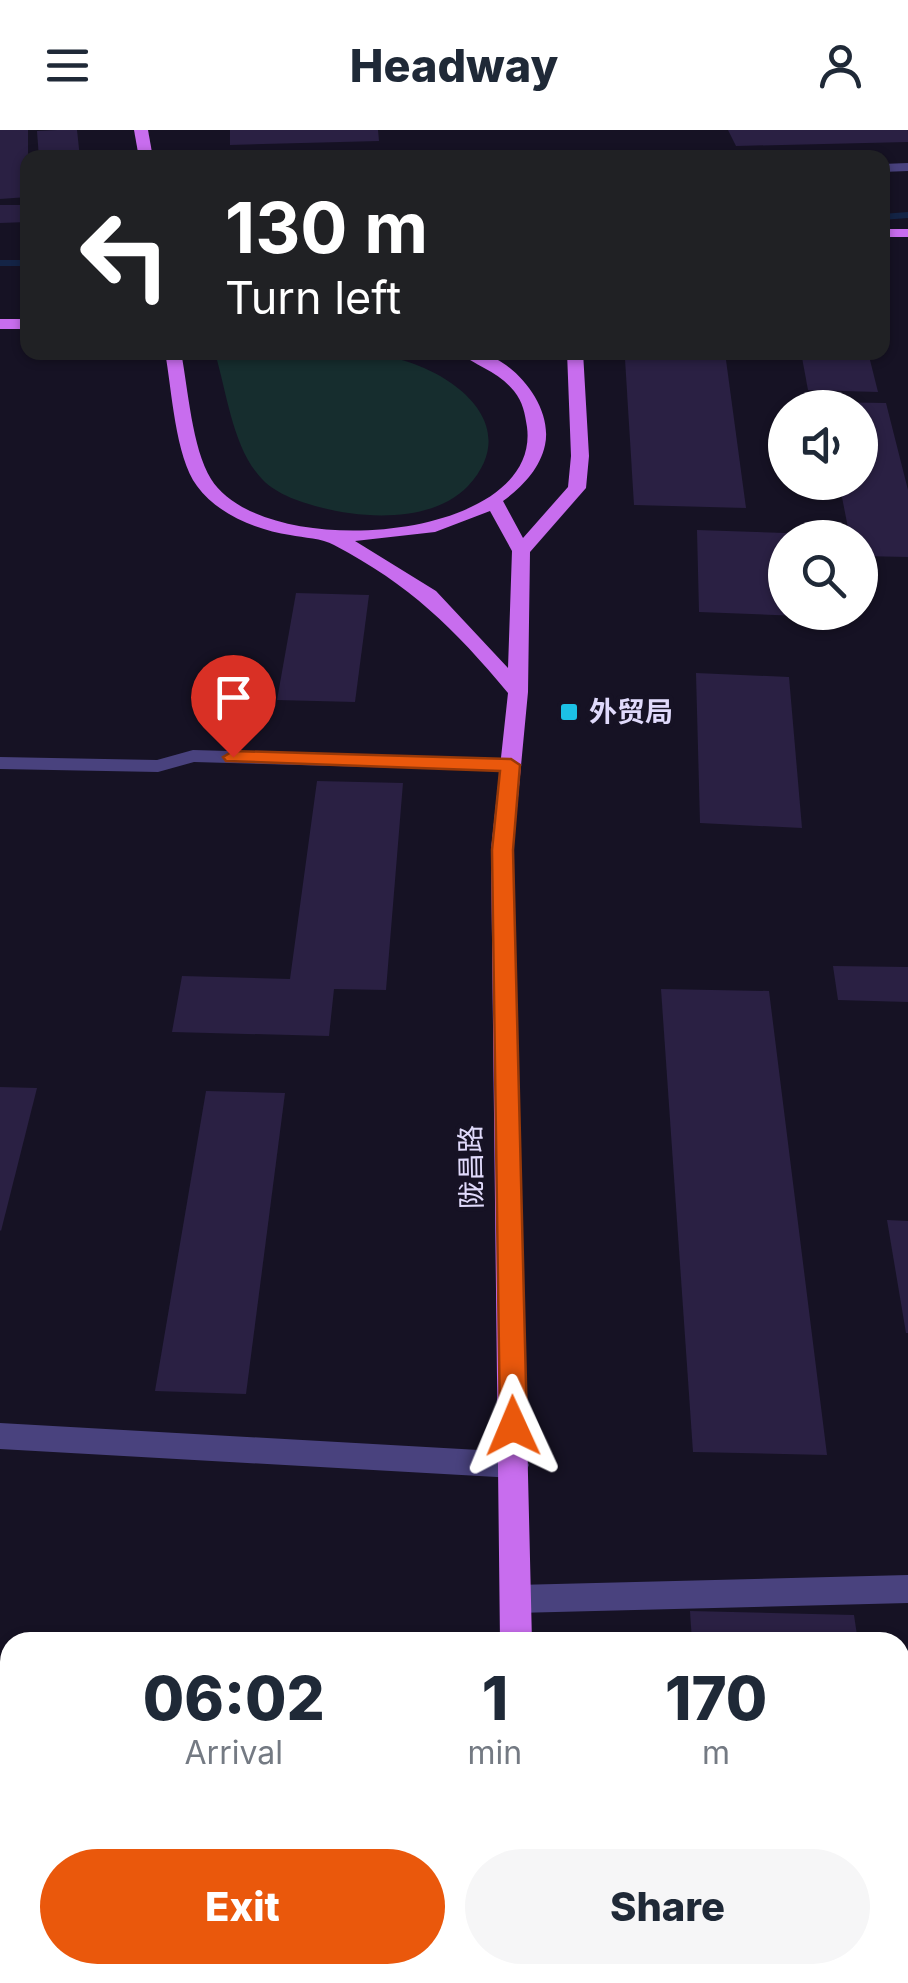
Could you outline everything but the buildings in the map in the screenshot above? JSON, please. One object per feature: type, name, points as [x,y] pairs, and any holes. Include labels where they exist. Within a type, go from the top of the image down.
[{"type":"main road","points":[[175,360],[204,484],[233,509],[278,528],[335,537],[395,535],[451,523],[495,503],[521,477],[537,446],[533,409],[516,382],[485,360]]},
{"type":"main road","points":[[495,503],[521,550],[576,488],[580,456],[575,360]]},
{"type":"main road","points":[[335,537],[429,595],[474,638],[518,692]]},
{"type":"main road","name":"陇昌路","points":[[516,1632],[502,850],[518,692],[521,550]]},
{"type":"street","points":[[0,763],[158,766],[193,756],[511,765]]},
{"type":"street","points":[[0,1436],[514,1465]]},
{"type":"street","points":[[516,1600],[908,1589]]},
{"type":"green space","points":[[217,360],[402,360],[456,386],[473,402],[489,441],[484,463],[454,498],[419,512],[359,514],[323,508],[275,490],[252,467],[232,420]]},
{"type":"waterway","points":[[890,216],[908,215]]},
{"type":"waterway","points":[[0,263],[20,263]]},
{"type":"place","name":"外贸局","points":[[569,712]]},
{"type":"route","points":[[233,757],[511,765],[502,850],[513,1426]]}]
